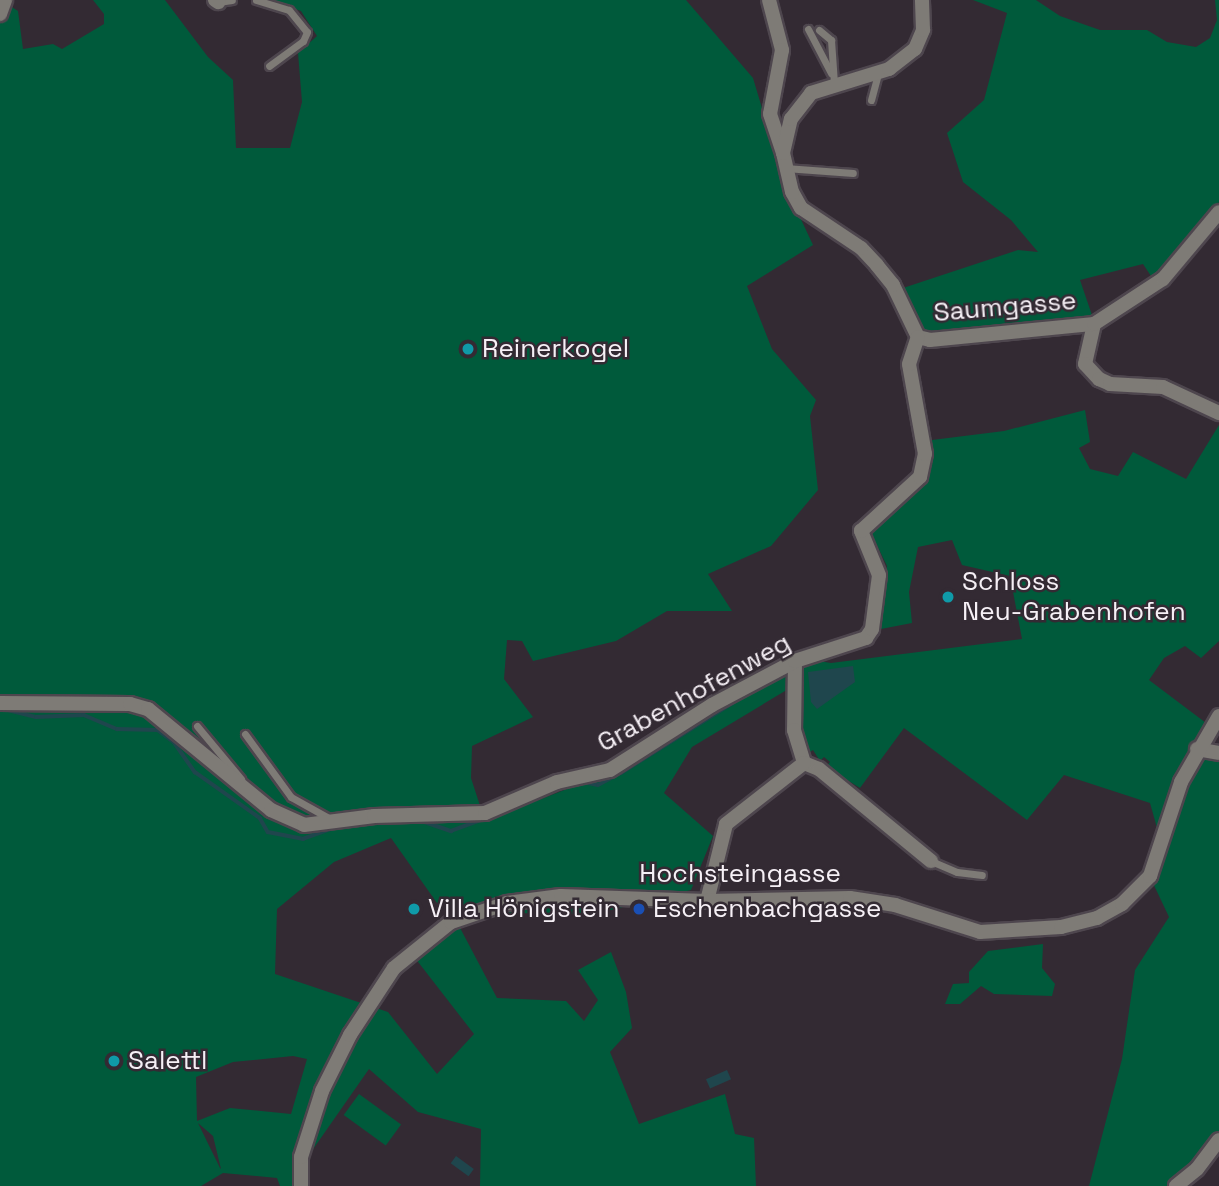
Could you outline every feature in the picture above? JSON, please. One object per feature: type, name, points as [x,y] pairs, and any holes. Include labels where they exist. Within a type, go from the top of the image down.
[{"type":"street","points":[[0,14],[5,0]]},
{"type":"street","points":[[769,0],[782,50],[770,114],[801,208],[861,248],[877,265],[893,285],[918,337]]},
{"type":"street","points":[[784,160],[788,126],[811,93],[832,78],[879,72],[903,61],[915,49],[923,30],[922,0]]},
{"type":"street","name":"Saumgasse","points":[[918,337],[929,340],[1094,324],[1163,279],[1219,212]]},
{"type":"street","points":[[1094,324],[1085,364],[1099,379],[1110,384],[1163,387],[1219,414]]},
{"type":"street","name":"Grabenhofenweg","points":[[0,703],[130,704],[148,709],[250,794],[285,819],[304,825],[485,813],[557,782],[610,770],[712,705],[795,661],[855,643],[872,629],[879,575],[861,531],[920,477],[925,454],[909,364],[918,337]]},
{"type":"street","points":[[795,661],[794,730],[804,763],[830,777],[931,861]]},
{"type":"street","name":"Hochsteingasse","points":[[301,1186],[302,1157],[336,1060],[394,968],[437,930],[479,911],[537,897],[707,901],[874,900],[980,932],[1061,927],[1097,918],[1122,904],[1150,876],[1197,749],[1219,716]]},
{"type":"street","points":[[1197,749],[1219,753]]},
{"type":"street","points":[[707,901],[726,824],[804,763]]},
{"type":"street","points":[[1176,1186],[1218,1143]]},
{"type":"lane","points":[[256,0],[289,10],[307,32],[303,41],[269,66]]},
{"type":"lane","points":[[808,29],[832,78]]},
{"type":"lane","points":[[818,30],[831,40],[832,78]]},
{"type":"lane","points":[[871,100],[879,72]]},
{"type":"lane","points":[[784,160],[853,173]]},
{"type":"lane","points":[[197,726],[250,794]]},
{"type":"lane","points":[[245,734],[290,797],[335,821]]},
{"type":"lane","points":[[931,861],[957,872],[982,875]]},
{"type":"green space","points":[[93,0],[165,0],[208,57],[233,80],[236,148],[290,148],[302,102],[298,53],[317,36],[301,11],[269,0],[686,0],[753,78],[785,185],[813,245],[747,286],[772,349],[816,400],[810,416],[818,490],[771,546],[708,574],[732,611],[667,611],[616,641],[533,661],[522,641],[507,640],[504,679],[533,717],[472,746],[471,778],[485,821],[618,769],[684,722],[813,660],[831,663],[1022,639],[1010,576],[962,565],[952,540],[918,547],[909,592],[912,623],[881,629],[878,613],[887,566],[868,527],[922,482],[932,440],[1004,431],[1085,410],[1090,442],[1079,448],[1090,469],[1118,476],[1133,452],[1186,479],[1219,425],[1219,641],[1201,658],[1185,646],[1164,658],[1149,680],[1214,729],[1204,759],[1219,761],[1219,1150],[1188,1186],[1089,1186],[1122,1059],[1135,970],[1169,917],[1151,879],[1161,842],[1150,803],[1064,775],[1027,820],[904,728],[860,788],[826,767],[830,762],[824,757],[820,761],[813,750],[807,754],[790,688],[692,747],[664,793],[713,836],[691,890],[595,914],[506,913],[437,903],[391,838],[334,862],[277,909],[275,974],[388,1012],[437,1074],[474,1034],[415,958],[458,924],[497,998],[566,1001],[584,1021],[598,1000],[578,970],[611,952],[626,992],[632,1028],[610,1052],[639,1124],[725,1094],[735,1134],[754,1138],[756,1186],[480,1186],[481,1129],[418,1112],[369,1069],[309,1155],[297,1186],[280,1186],[277,1178],[223,1173],[201,1186],[0,1186],[0,18],[7,4],[18,11],[23,49],[53,44],[62,49],[104,24],[104,14]],"holes":[[[293,1056],[307,1059],[291,1114],[230,1108],[197,1121],[196,1077],[233,1062]],[[198,1123],[213,1136],[221,1169],[220,1168]]]},
{"type":"green space","points":[[973,0],[1036,0],[1060,16],[1100,30],[1147,30],[1167,42],[1196,47],[1210,38],[1217,20],[1215,0],[1219,0],[1219,202],[1153,279],[1143,264],[1080,280],[1094,321],[922,333],[897,290],[1018,250],[1038,252],[1011,220],[963,182],[947,133],[984,100],[1007,13]]},
{"type":"green space","points":[[1043,944],[1042,968],[1055,984],[1052,996],[994,994],[981,986],[960,1004],[945,1004],[953,984],[969,983],[969,972],[988,951]]},
{"type":"green space","points":[[359,1094],[401,1125],[386,1146],[344,1115]]},
{"type":"water","points":[[853,666],[855,682],[817,709],[811,702],[808,672]]},
{"type":"water","points":[[727,1070],[731,1079],[710,1088],[706,1079]]},
{"type":"water","points":[[456,1156],[474,1169],[469,1176],[451,1163]]},
{"type":"waterway","points":[[584,782],[598,785],[621,773],[755,689]]},
{"type":"waterway","points":[[4,709],[36,717],[84,715],[117,729],[158,730],[174,742],[195,772],[260,818],[268,832],[303,839],[334,828]]},
{"type":"waterway","points":[[422,821],[451,831],[506,811]]},
{"type":"place","name":"Reinerkogel","points":[[468,349]]},
{"type":"place","name":"Schloss Neu-Grabenhofen","points":[[948,597]]},
{"type":"place","name":"Villa Hönigstein","points":[[414,909]]},
{"type":"place","name":"Eschenbachgasse","points":[[639,909]]},
{"type":"place","name":"Salettl","points":[[114,1061]]}]
